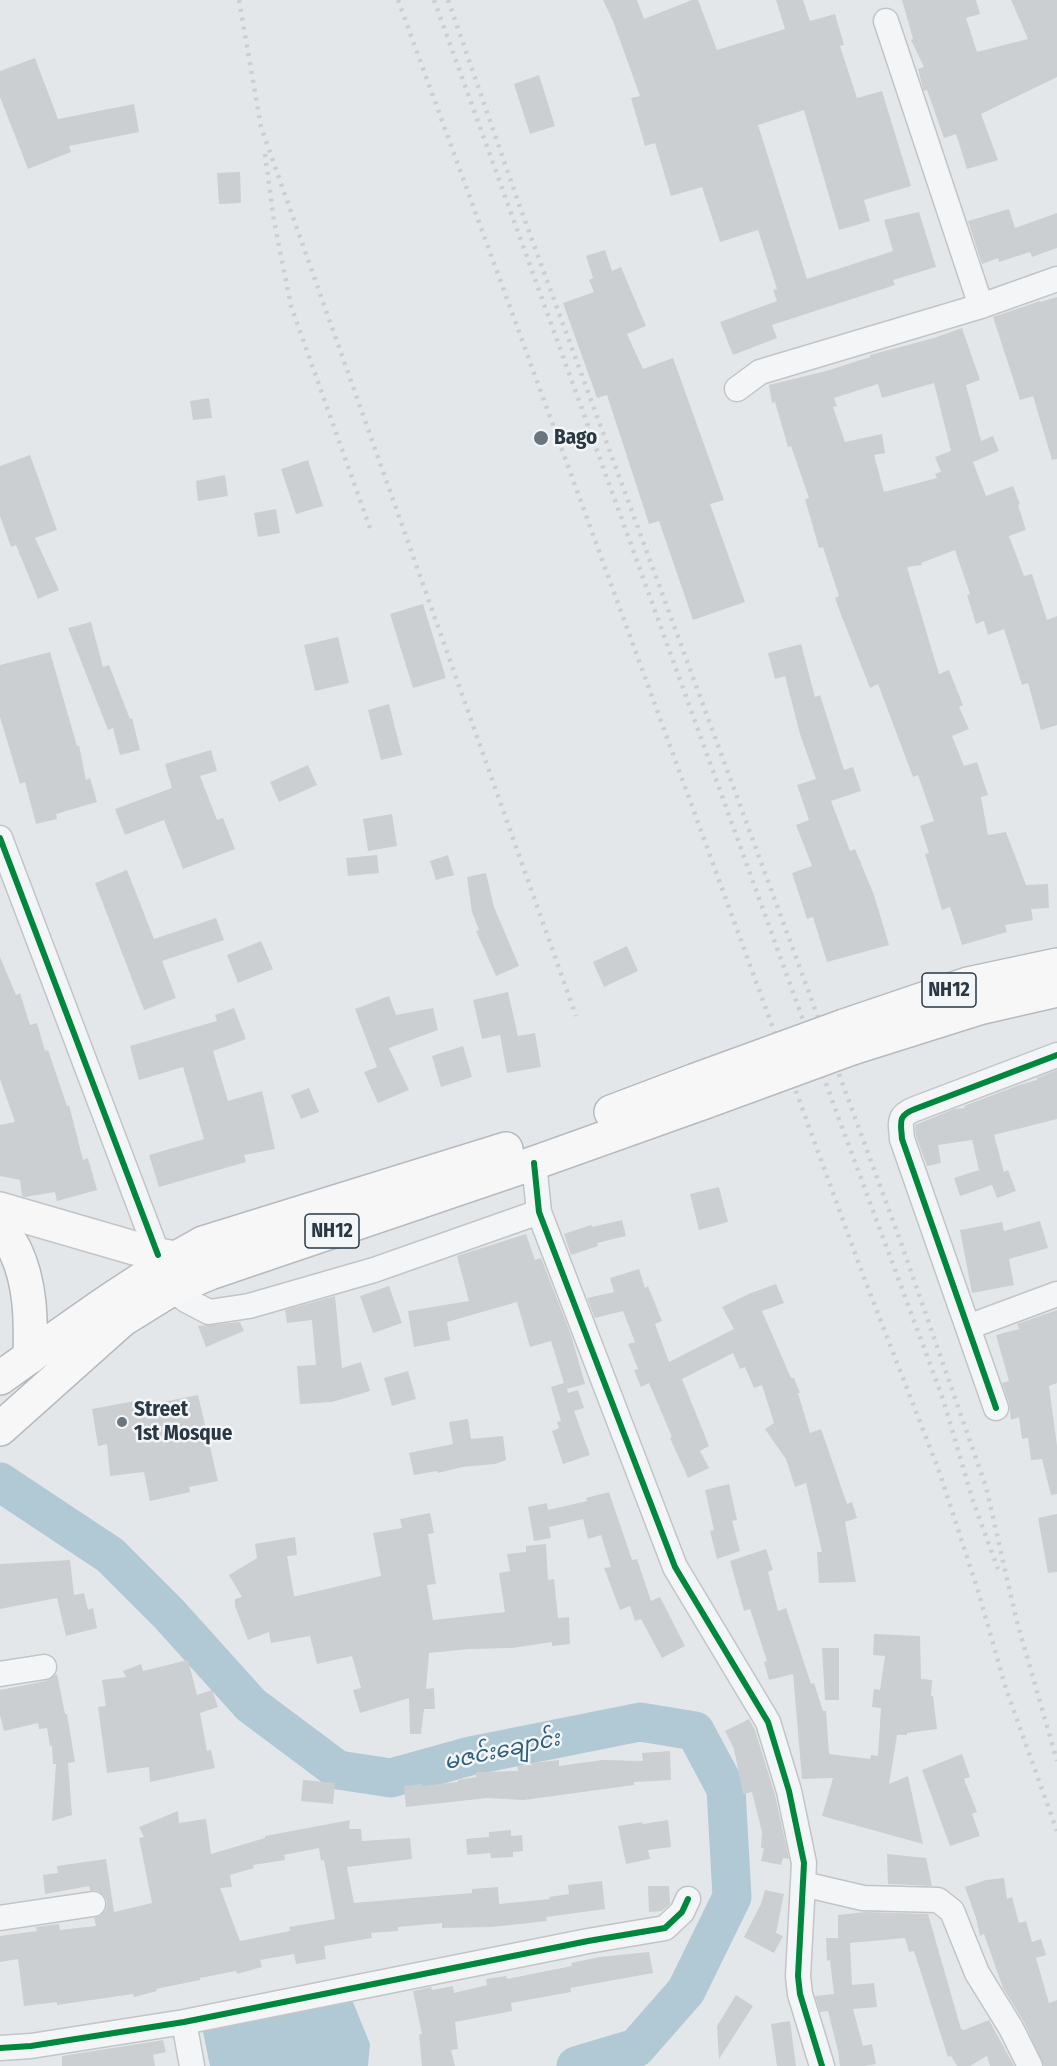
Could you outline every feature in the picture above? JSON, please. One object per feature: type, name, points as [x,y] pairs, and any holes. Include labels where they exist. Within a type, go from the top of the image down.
[{"type":"main road","name":"NH12","points":[[164,1269],[210,1273],[534,1163],[698,1092],[848,1037],[968,984],[1057,965]]},
{"type":"main road","name":"NH12","points":[[848,1037],[1057,990]]},
{"type":"main road","name":"NH12","points":[[0,1378],[108,1300],[164,1269],[203,1243],[698,1092]]},
{"type":"main road","points":[[0,1209],[164,1269]]},
{"type":"main road","points":[[0,1226],[16,1251],[27,1284],[31,1322],[30,1357]]},
{"type":"main road","name":"NH12","points":[[0,1429],[122,1320],[164,1269]]},
{"type":"street","points":[[886,21],[981,306]]},
{"type":"street","points":[[737,389],[760,372],[981,306],[1057,279]]},
{"type":"street","points":[[0,838],[164,1269],[186,1300],[209,1312],[249,1306],[374,1270],[539,1212]]},
{"type":"street","points":[[996,1408],[902,1139],[900,1120],[905,1113],[1057,1055]]},
{"type":"street","points":[[534,1163],[539,1212],[675,1566],[768,1722],[789,1791],[804,1863],[798,1976],[800,1994],[822,2066]]},
{"type":"street","points":[[968,1327],[1057,1294]]},
{"type":"street","points":[[0,1674],[44,1667]]},
{"type":"street","points":[[803,1884],[863,1898],[938,1900],[952,1911],[977,1973],[1011,2028],[1030,2066]]},
{"type":"street","points":[[0,2048],[32,2056],[184,2022],[588,1941],[665,1928],[682,1912],[688,1899]]},
{"type":"street","points":[[0,1918],[93,1904]]},
{"type":"street","points":[[184,2022],[192,2066]]},
{"type":"water","points":[[351,1997],[370,2044],[368,2066],[210,2066],[202,2027],[309,2010]]},
{"type":"building","points":[[603,0],[637,0],[644,19],[692,0],[698,0],[717,50],[785,29],[776,0],[803,0],[810,21],[835,14],[844,45],[840,46],[857,98],[882,91],[911,186],[864,200],[870,221],[839,230],[804,110],[758,125],[807,279],[893,251],[884,220],[919,212],[936,267],[893,280],[895,285],[772,325],[777,338],[733,355],[720,322],[777,301],[773,290],[777,289],[758,230],[720,242],[702,187],[671,196],[655,143],[645,146],[631,98],[640,96]]},
{"type":"building","points":[[902,0],[976,0],[980,14],[966,18],[977,52],[1028,39],[1011,0],[1057,0],[1057,77],[981,114],[998,160],[967,169],[956,134],[944,138],[927,90],[924,91],[923,88],[918,69],[924,67],[911,40],[913,39]]},
{"type":"building","points":[[35,58],[58,119],[134,104],[139,132],[69,146],[71,152],[28,169],[0,97],[0,71]]},
{"type":"building","points":[[539,75],[555,126],[530,134],[514,84]]},
{"type":"building","points":[[240,172],[241,203],[219,204],[217,173]]},
{"type":"building","points":[[1009,209],[1015,228],[1057,213],[1057,248],[1032,257],[1030,252],[999,262],[998,258],[982,264],[968,221]]},
{"type":"building","points":[[605,250],[612,271],[621,267],[646,326],[627,334],[643,369],[673,358],[724,500],[710,504],[745,602],[693,620],[659,521],[649,524],[607,395],[597,398],[563,303],[594,292],[589,280],[593,278],[586,256]]},
{"type":"building","points":[[1057,297],[1057,459],[1052,460],[1033,396],[1020,400],[993,317]]},
{"type":"building","points":[[962,328],[980,380],[966,385],[981,441],[993,436],[999,451],[973,462],[986,496],[1013,486],[1026,530],[1009,536],[1024,576],[1032,574],[1047,620],[1057,616],[1057,725],[1041,730],[1028,683],[1022,685],[1004,629],[988,635],[984,621],[976,624],[967,595],[970,594],[955,550],[921,563],[922,565],[907,567],[939,674],[949,670],[963,705],[959,707],[969,729],[952,736],[964,766],[977,762],[988,795],[981,797],[988,835],[1006,832],[1026,885],[1048,884],[1049,908],[1031,909],[1033,920],[1005,925],[1007,932],[962,945],[950,907],[942,910],[925,854],[929,853],[920,826],[934,821],[918,775],[913,777],[878,684],[870,688],[840,612],[835,598],[839,596],[823,547],[819,548],[805,499],[809,498],[791,446],[788,447],[775,402],[772,403],[769,385],[826,371],[870,357],[870,355]],"holes":[[[934,383],[951,451],[935,457],[941,472],[935,474],[937,478],[884,492],[874,455],[885,453],[882,434],[845,442],[833,407],[837,406],[834,398],[878,384],[882,398]]]},
{"type":"building","points":[[209,398],[212,418],[193,420],[190,401]]},
{"type":"building","points":[[30,455],[57,530],[35,538],[59,590],[38,599],[16,545],[11,547],[0,516],[0,466]]},
{"type":"building","points":[[308,460],[323,506],[296,514],[281,469]]},
{"type":"building","points":[[225,475],[228,496],[198,501],[196,481]]},
{"type":"building","points":[[276,509],[280,533],[258,537],[254,513]]},
{"type":"building","points":[[423,604],[446,678],[413,688],[390,614]]},
{"type":"building","points":[[91,622],[103,667],[109,665],[130,719],[132,718],[140,750],[120,755],[113,728],[108,730],[68,628]]},
{"type":"building","points":[[338,637],[349,683],[315,691],[304,645]]},
{"type":"building","points":[[801,644],[815,697],[820,695],[844,770],[853,767],[861,791],[831,801],[850,851],[855,849],[874,895],[889,945],[827,962],[813,917],[807,919],[792,873],[812,866],[796,825],[809,820],[797,785],[816,779],[800,734],[785,676],[775,679],[768,653]]},
{"type":"building","points":[[50,652],[77,746],[79,745],[86,780],[90,778],[97,802],[56,814],[57,819],[36,824],[25,782],[20,784],[0,717],[0,665]]},
{"type":"building","points":[[389,704],[402,755],[381,760],[368,710]]},
{"type":"building","points":[[211,750],[217,771],[200,776],[217,820],[223,818],[235,849],[183,869],[164,820],[125,835],[115,809],[172,788],[165,764]]},
{"type":"building","points":[[308,765],[317,785],[279,802],[270,782]]},
{"type":"building","points":[[392,814],[397,846],[368,851],[363,819]]},
{"type":"building","points":[[377,855],[379,873],[348,876],[346,858]]},
{"type":"building","points":[[448,855],[454,875],[436,880],[430,861]]},
{"type":"building","points":[[127,870],[154,939],[216,918],[224,940],[162,961],[176,998],[144,1010],[95,883]]},
{"type":"building","points":[[486,873],[494,907],[519,966],[496,976],[476,931],[479,930],[472,912],[467,877]]},
{"type":"building","points":[[261,941],[273,969],[238,983],[227,955]]},
{"type":"building","points":[[627,946],[638,971],[604,987],[593,962]]},
{"type":"building","points":[[0,957],[16,995],[20,993],[30,1025],[37,1023],[45,1051],[48,1050],[67,1106],[69,1105],[83,1160],[88,1158],[97,1190],[57,1201],[55,1192],[25,1197],[22,1196],[20,1180],[0,1176],[0,1125],[15,1122],[0,1079]]},
{"type":"building","points":[[508,992],[518,1036],[535,1033],[541,1067],[507,1073],[500,1035],[482,1039],[473,1000]]},
{"type":"building","points":[[389,996],[396,1015],[433,1008],[438,1030],[389,1048],[409,1090],[378,1103],[364,1072],[377,1067],[355,1009]]},
{"type":"building","points":[[234,1008],[246,1039],[213,1051],[228,1101],[262,1091],[275,1149],[244,1155],[246,1162],[159,1187],[149,1155],[204,1139],[183,1067],[139,1080],[130,1046],[217,1021],[215,1015]]},
{"type":"building","points":[[463,1046],[472,1077],[441,1087],[432,1056]]},
{"type":"building","points":[[1057,1070],[1057,1119],[994,1135],[1004,1172],[1008,1170],[1016,1191],[997,1198],[992,1185],[960,1196],[954,1178],[979,1170],[972,1140],[938,1145],[941,1163],[927,1166],[916,1136],[915,1125],[954,1109],[965,1108],[964,1106],[1037,1080]]},
{"type":"building","points":[[309,1088],[319,1112],[301,1119],[291,1095]]},
{"type":"building","points":[[719,1187],[728,1222],[699,1230],[690,1194]]},
{"type":"building","points":[[622,1220],[626,1236],[597,1243],[598,1246],[571,1255],[564,1234],[591,1225],[592,1227]]},
{"type":"building","points":[[1040,1221],[1048,1248],[1009,1259],[1014,1285],[972,1293],[960,1230],[1002,1222],[1004,1231]]},
{"type":"building","points":[[526,1234],[535,1260],[541,1258],[571,1335],[585,1384],[567,1389],[568,1393],[578,1390],[584,1408],[574,1411],[590,1455],[563,1464],[552,1431],[559,1428],[557,1422],[561,1421],[551,1387],[564,1383],[551,1341],[530,1347],[517,1302],[447,1322],[450,1340],[414,1347],[408,1311],[469,1301],[457,1256]]},
{"type":"building","points":[[639,1269],[645,1288],[648,1286],[662,1321],[655,1324],[669,1362],[734,1329],[722,1307],[776,1284],[784,1303],[762,1311],[791,1378],[794,1378],[800,1393],[798,1393],[810,1433],[821,1429],[847,1504],[852,1502],[857,1518],[845,1522],[856,1582],[819,1583],[817,1552],[822,1552],[806,1483],[795,1487],[786,1459],[765,1429],[774,1423],[762,1385],[754,1388],[745,1367],[740,1369],[733,1353],[682,1379],[709,1446],[700,1451],[709,1468],[688,1478],[649,1383],[641,1387],[634,1370],[638,1369],[628,1344],[635,1342],[623,1311],[595,1318],[587,1298],[614,1292],[610,1278]]},
{"type":"building","points":[[389,1286],[402,1323],[373,1333],[360,1296]]},
{"type":"building","points":[[335,1296],[342,1368],[361,1362],[370,1391],[332,1402],[300,1404],[297,1366],[316,1365],[312,1320],[287,1323],[285,1310]]},
{"type":"building","points":[[1057,1310],[1057,1383],[1049,1386],[1057,1446],[1057,1494],[1051,1495],[1042,1459],[1031,1460],[1028,1438],[1022,1439],[1019,1417],[1011,1420],[1009,1403],[1002,1383],[1009,1381],[996,1335],[1019,1329],[1017,1324]]},
{"type":"building","points":[[240,1322],[244,1331],[206,1347],[198,1326]]},
{"type":"building","points":[[408,1371],[416,1399],[392,1406],[384,1378]]},
{"type":"building","points":[[198,1395],[218,1481],[189,1487],[190,1492],[150,1501],[144,1472],[110,1476],[107,1444],[98,1446],[92,1409],[146,1399],[147,1405]]},
{"type":"building","points":[[468,1419],[471,1439],[503,1436],[506,1460],[495,1464],[414,1475],[409,1453],[453,1444],[449,1422]]},
{"type":"building","points":[[729,1484],[737,1520],[732,1521],[740,1551],[717,1559],[710,1531],[714,1530],[705,1490]]},
{"type":"building","points":[[609,1492],[632,1560],[637,1559],[651,1601],[660,1597],[685,1646],[662,1658],[641,1619],[635,1621],[630,1606],[620,1610],[604,1568],[611,1567],[601,1535],[588,1539],[583,1519],[549,1527],[551,1538],[534,1541],[528,1507],[547,1503],[548,1510],[587,1501],[586,1498]]},
{"type":"building","points":[[430,1513],[434,1533],[428,1534],[436,1584],[427,1585],[433,1620],[505,1612],[499,1573],[510,1571],[507,1554],[526,1552],[526,1546],[546,1544],[548,1580],[554,1579],[558,1618],[569,1617],[570,1644],[552,1646],[552,1642],[512,1648],[429,1653],[426,1689],[434,1688],[435,1709],[424,1709],[421,1734],[410,1734],[409,1698],[360,1713],[353,1690],[361,1688],[352,1656],[317,1664],[310,1636],[271,1643],[269,1632],[248,1640],[235,1606],[235,1599],[242,1597],[229,1575],[257,1558],[255,1544],[295,1537],[297,1555],[287,1556],[294,1596],[297,1596],[381,1576],[373,1533],[402,1528],[400,1519]]},
{"type":"building","points":[[1057,1514],[1057,1572],[1048,1573],[1038,1518]]},
{"type":"building","points":[[766,1549],[773,1570],[768,1572],[778,1611],[786,1608],[811,1684],[814,1683],[823,1711],[826,1711],[829,1754],[870,1759],[871,1755],[878,1756],[881,1708],[872,1707],[874,1689],[880,1690],[885,1656],[873,1655],[874,1634],[920,1636],[921,1679],[932,1680],[931,1696],[933,1696],[937,1729],[897,1735],[889,1784],[908,1776],[923,1844],[822,1816],[833,1778],[802,1779],[793,1674],[769,1680],[764,1662],[767,1661],[750,1609],[744,1611],[730,1561]]},
{"type":"building","points":[[70,1560],[74,1595],[84,1593],[88,1610],[93,1608],[97,1628],[66,1636],[57,1598],[0,1609],[0,1564]]},
{"type":"building","points":[[822,1648],[839,1648],[839,1700],[825,1700]]},
{"type":"building","points":[[188,1660],[197,1695],[212,1690],[218,1707],[200,1713],[207,1751],[211,1750],[215,1768],[150,1782],[149,1767],[107,1773],[98,1707],[106,1706],[102,1680],[126,1677],[123,1671],[141,1664],[143,1671]]},
{"type":"building","points":[[57,1674],[75,1762],[68,1763],[72,1815],[52,1821],[56,1764],[53,1764],[52,1746],[50,1746],[47,1728],[39,1729],[38,1723],[4,1731],[0,1715],[0,1690],[46,1681]]},
{"type":"building","points":[[749,1719],[755,1730],[775,1795],[789,1859],[783,1858],[781,1865],[761,1861],[764,1848],[761,1848],[762,1832],[752,1792],[743,1794],[734,1749],[725,1731]]},
{"type":"building","points":[[670,1751],[671,1780],[634,1782],[634,1785],[524,1800],[487,1798],[406,1807],[404,1786],[458,1782],[458,1780],[476,1777],[476,1772],[518,1771],[517,1766],[559,1760],[559,1766],[602,1760],[643,1761],[642,1753]]},
{"type":"building","points":[[962,1754],[970,1777],[964,1779],[977,1812],[972,1814],[980,1836],[950,1846],[922,1770]]},
{"type":"building","points":[[303,1780],[335,1783],[333,1804],[301,1801]]},
{"type":"building","points":[[178,1811],[179,1823],[206,1819],[211,1854],[265,1838],[265,1836],[350,1820],[349,1829],[361,1829],[362,1841],[410,1838],[412,1859],[347,1867],[354,1903],[472,1893],[472,1889],[498,1887],[499,1904],[550,1899],[549,1897],[569,1894],[568,1885],[602,1881],[605,1909],[546,1917],[547,1921],[492,1927],[442,1928],[442,1923],[398,1927],[398,1931],[371,1933],[372,1938],[324,1946],[326,1959],[296,1964],[294,1954],[260,1960],[262,1967],[237,1974],[236,1971],[200,1978],[200,1980],[156,1989],[157,1991],[134,1997],[133,1994],[57,2005],[57,2002],[24,2006],[18,1959],[0,1962],[0,1936],[37,1931],[36,1927],[59,1924],[60,1930],[96,1926],[94,1918],[106,1909],[107,1901],[98,1891],[90,1890],[89,1886],[45,1894],[43,1875],[58,1873],[57,1866],[106,1859],[114,1912],[152,1903],[139,1838],[144,1837],[139,1827]],"holes":[[[319,1848],[321,1861],[324,1860],[335,1919],[289,1927],[290,1931],[240,1941],[220,1888],[232,1887],[230,1875],[254,1868],[253,1865],[285,1860],[284,1855]]]},
{"type":"building","points":[[668,1820],[671,1847],[648,1850],[650,1859],[626,1864],[618,1826]]},
{"type":"building","points":[[511,1830],[511,1836],[522,1835],[523,1851],[513,1852],[513,1857],[491,1858],[490,1853],[467,1855],[466,1839],[489,1837],[489,1832]]},
{"type":"building","points":[[887,1854],[926,1858],[932,1886],[888,1884]]},
{"type":"building","points":[[1004,1878],[1007,1899],[1012,1897],[1019,1923],[1026,1921],[1032,1942],[1041,1939],[1046,1955],[1036,1958],[1049,2003],[1057,2000],[1057,2066],[1044,2066],[1024,2022],[1003,1988],[984,1934],[980,1936],[965,1887],[986,1880]]},
{"type":"building","points":[[648,1886],[669,1886],[670,1904],[662,1911],[649,1912]]},
{"type":"building","points":[[765,1890],[784,1894],[776,1933],[783,1936],[774,1953],[744,1937],[761,1904]]},
{"type":"building","points":[[865,1912],[928,1914],[961,2029],[964,2030],[989,2020],[1014,2066],[990,2066],[987,2056],[970,2066],[957,2066],[951,2056],[948,2057],[914,1951],[909,1952],[905,1938],[850,1943],[852,1985],[874,1983],[877,2007],[853,2009],[863,2046],[872,2044],[876,2064],[840,2066],[828,2011],[820,2012],[815,1996],[834,1994],[830,1960],[827,1961],[826,1938],[838,1938],[838,1915]]},
{"type":"building","points":[[649,1952],[653,1973],[570,1988],[571,1992],[511,2003],[512,2011],[455,2022],[458,2049],[451,2050],[455,2066],[422,2066],[419,2034],[422,2034],[413,1991],[453,1986],[454,1993],[487,1985],[486,1979],[506,1976],[507,1979],[572,1966],[571,1963],[600,1957]]},
{"type":"building","points":[[736,1995],[753,2006],[719,2059],[717,2026]]},
{"type":"building","points":[[790,2021],[796,2066],[777,2066],[771,2024]]},
{"type":"building","points":[[163,2040],[166,2052],[153,2055],[155,2066],[62,2066],[62,2056]]},
{"type":"waterway","name":"မဇင်းချောင်း","points":[[0,1482],[110,1555],[169,1614],[251,1705],[338,1770],[391,1778],[470,1756],[640,1722],[695,1731],[726,1789],[732,1897],[686,1991],[636,2048],[576,2066]]},
{"type":"railway","points":[[239,0],[261,127],[576,1016]]},
{"type":"railway","points":[[398,0],[863,1275],[939,1471],[979,1594],[1006,1689],[1057,1831]]},
{"type":"railway","points":[[434,0],[836,1111],[943,1399],[973,1501],[998,1569]]},
{"type":"railway","points":[[448,0],[520,207],[900,1240],[986,1487],[1017,1622],[1057,1761]]},
{"type":"railway","points":[[265,154],[274,221],[291,306],[371,531]]},
{"type":"cycle path","points":[[0,838],[158,1255]]},
{"type":"cycle path","points":[[996,1408],[902,1139],[901,1120],[905,1114],[915,1109],[1057,1055]]},
{"type":"cycle path","points":[[534,1163],[539,1212],[675,1567],[768,1722],[789,1791],[804,1863],[798,1976],[800,1994],[822,2066]]},
{"type":"cycle path","points":[[0,2048],[31,2046],[184,2022],[588,1941],[665,1928],[682,1912],[688,1899]]},
{"type":"place","name":"Bago","points":[[541,438]]},
{"type":"place","name":"Street 1st Mosque","points":[[122,1422]]}]
